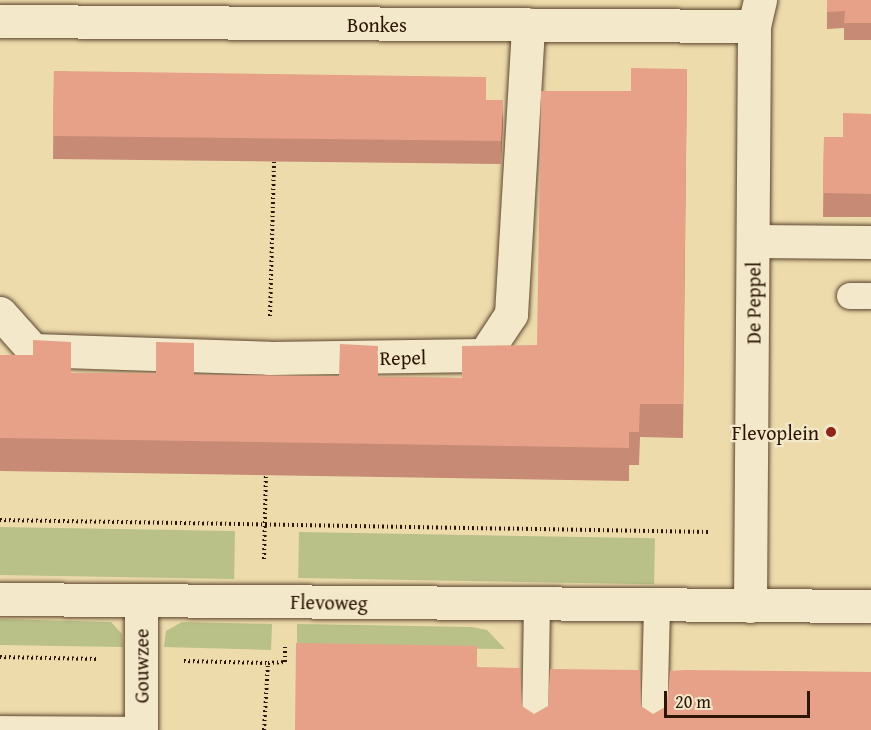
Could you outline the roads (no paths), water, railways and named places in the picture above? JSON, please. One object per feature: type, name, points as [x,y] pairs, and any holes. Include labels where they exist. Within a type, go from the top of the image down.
[{"type":"street","name":"Bonkes","points":[[0,21],[276,11],[528,24],[757,13]]},
{"type":"street","name":"De Peppel","points":[[750,606],[757,13]]},
{"type":"street","points":[[0,21],[0,26]]},
{"type":"street","name":"Repel","points":[[0,313],[33,350],[269,358],[484,356],[511,314],[528,24]]},
{"type":"street","points":[[753,241],[871,242]]},
{"type":"street","name":"Flevoweg","points":[[0,599],[657,605]]},
{"type":"street","name":"Gouwzee","points":[[141,601],[141,730]]},
{"type":"street","points":[[657,605],[871,606]]},
{"type":"lane","points":[[535,730],[537,604]]},
{"type":"lane","points":[[654,730],[657,605]]},
{"type":"lane","points":[[0,729],[141,730]]},
{"type":"place","name":"Flevoplein","points":[[831,432]]}]
